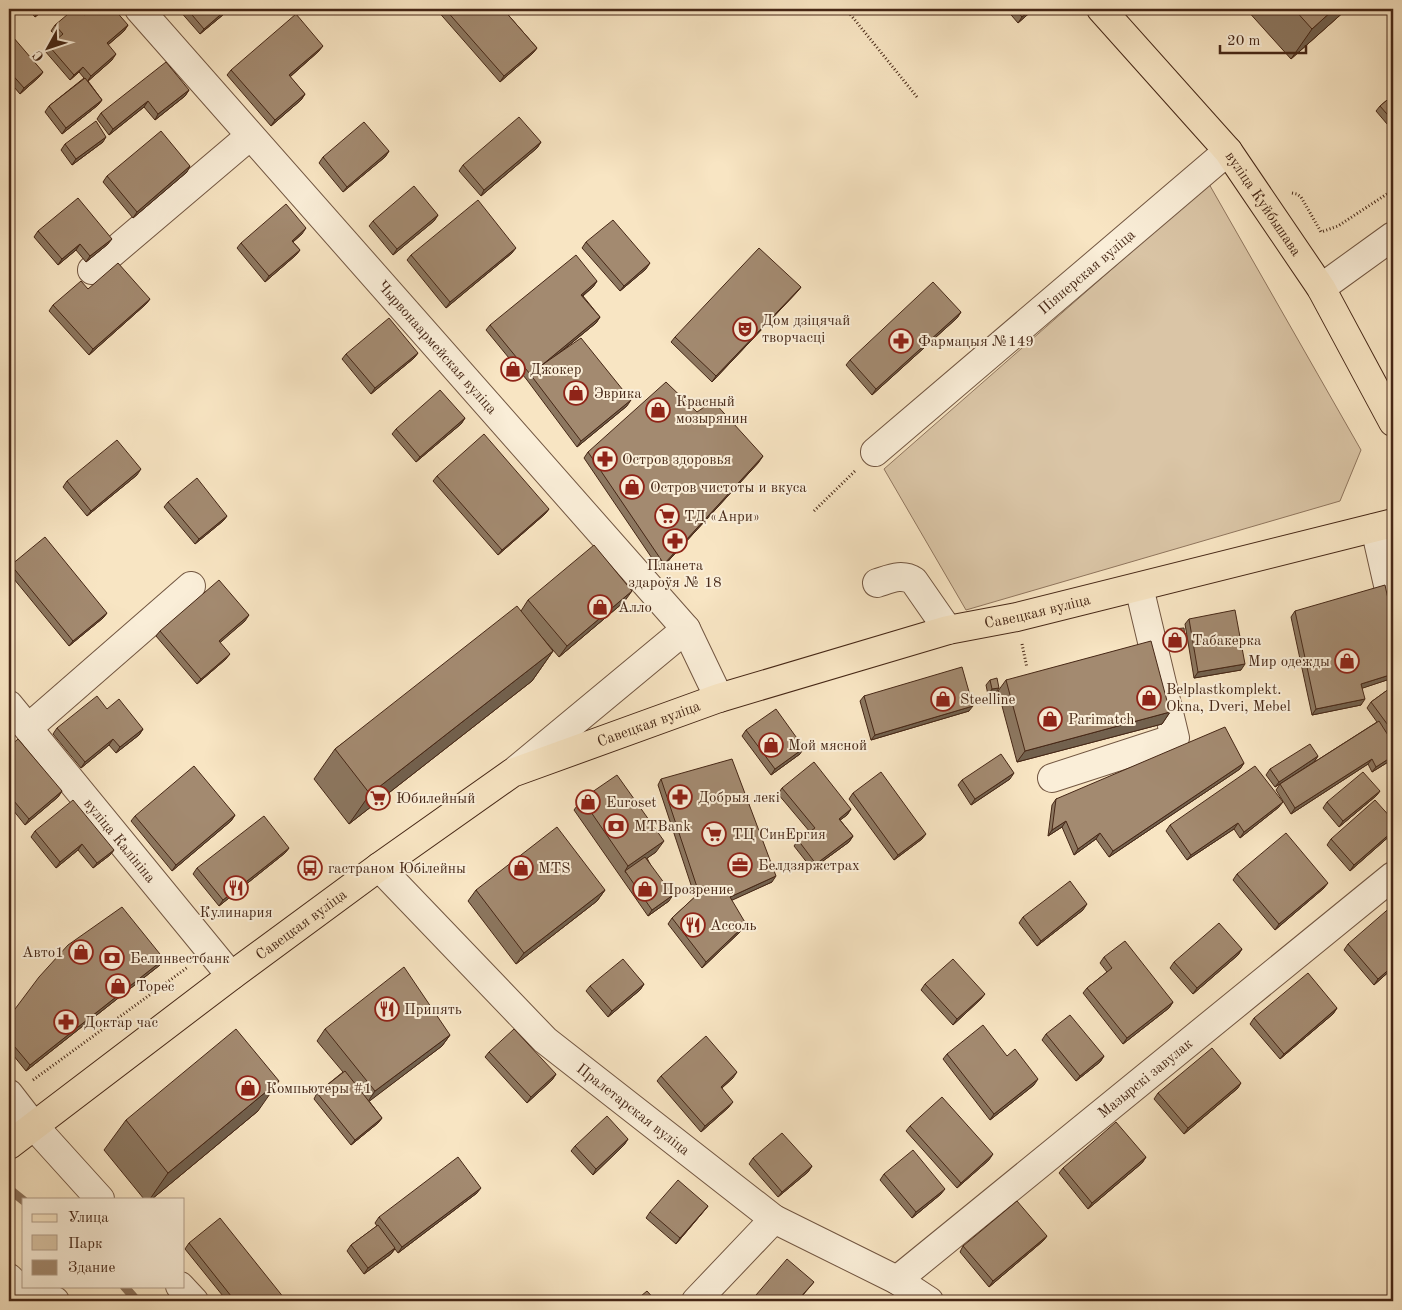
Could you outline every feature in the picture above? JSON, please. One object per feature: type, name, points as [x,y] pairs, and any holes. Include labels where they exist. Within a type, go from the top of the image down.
[{"type":"main road","name":"вуліца Куйбышава","points":[[1101,9],[1228,151],[1321,288],[1393,422]]},
{"type":"main road","name":"Савецкая вуліца","points":[[19,1137],[231,976],[379,867],[512,773],[719,698],[948,630],[1016,617],[1384,526]]},
{"type":"street","name":"Чырвонаармейская вуліца","points":[[138,9],[686,629],[719,698]]},
{"type":"street","points":[[92,270],[250,136]]},
{"type":"street","name":"Піянерская вуліца","points":[[875,452],[1228,151]]},
{"type":"street","points":[[1321,288],[1393,236]]},
{"type":"street","points":[[1384,526],[1393,607]]},
{"type":"street","points":[[877,583],[903,576],[914,581],[948,630]]},
{"type":"street","points":[[28,728],[190,586]]},
{"type":"street","points":[[1052,778],[1175,738],[1139,587]]},
{"type":"street","points":[[512,773],[686,629]]},
{"type":"street","name":"вуліца Калініна","points":[[9,705],[231,976]]},
{"type":"street","name":"Пралетарская вуліца","points":[[379,867],[546,1040],[774,1219],[897,1280],[929,1301]]},
{"type":"street","name":"Мазырскі завулак","points":[[897,1280],[1393,876]]},
{"type":"street","points":[[10,1096],[19,1137],[99,1198]]},
{"type":"street","points":[[696,1301],[774,1219]]},
{"type":"street","points":[[9,1278],[22,1288]]},
{"type":"street","points":[[22,1288],[55,1301]]},
{"type":"street","points":[[182,1288],[194,1301]]},
{"type":"path","points":[[846,9],[917,98]]},
{"type":"path","points":[[1266,208],[1292,192],[1297,194],[1321,232],[1338,226],[1393,190]]},
{"type":"path","points":[[814,511],[875,452]]},
{"type":"path","points":[[10,1096],[210,951]]},
{"type":"green space","points":[[1209,184],[1361,450],[1340,501],[966,610],[884,469]]},
{"type":"building","points":[[74,9],[78,9],[84,15],[92,9],[114,9],[128,25],[107,43],[116,54],[91,76],[83,67],[74,75],[49,46],[63,34],[55,25]]},
{"type":"building","points":[[187,9],[227,9],[204,29]]},
{"type":"building","points":[[445,9],[503,9],[537,48],[504,76]]},
{"type":"building","points":[[1015,9],[1032,9],[1022,17]]},
{"type":"building","points":[[1294,9],[1334,9],[1312,29]]},
{"type":"building","points":[[296,14],[323,46],[289,75],[305,94],[275,120],[231,70]]},
{"type":"building","points":[[13,37],[43,72],[24,88],[9,71],[9,40]]},
{"type":"building","points":[[166,62],[189,90],[158,114],[148,101],[113,129],[101,113]]},
{"type":"building","points":[[85,78],[102,100],[66,128],[49,106]]},
{"type":"building","points":[[1393,95],[1393,121],[1380,106]]},
{"type":"building","points":[[519,117],[541,142],[484,190],[463,165]]},
{"type":"building","points":[[96,121],[106,137],[76,159],[65,144]]},
{"type":"building","points":[[364,122],[389,151],[347,187],[323,157]]},
{"type":"building","points":[[161,131],[190,166],[137,212],[107,176]]},
{"type":"building","points":[[414,186],[438,215],[397,249],[373,221]]},
{"type":"building","points":[[78,198],[112,239],[90,256],[80,244],[62,259],[38,231]]},
{"type":"building","points":[[478,200],[516,248],[450,302],[411,255]]},
{"type":"building","points":[[286,204],[306,228],[292,241],[300,250],[269,276],[241,243]]},
{"type":"building","points":[[613,220],[650,263],[624,286],[586,242]]},
{"type":"building","points":[[759,248],[801,287],[716,376],[675,337]]},
{"type":"building","points":[[576,255],[597,281],[581,295],[600,317],[542,365],[581,338],[631,400],[581,441],[490,325]]},
{"type":"building","points":[[118,263],[150,299],[93,349],[53,305],[81,281],[88,289]]},
{"type":"building","name":"Фармацыя №149","points":[[933,282],[961,312],[876,389],[850,360]]},
{"type":"building","points":[[389,318],[418,353],[375,388],[346,354]]},
{"type":"building","name":"ТД «Анри»","points":[[666,382],[697,412],[713,401],[763,456],[664,564],[588,452]]},
{"type":"building","points":[[440,390],[465,418],[420,457],[396,429]]},
{"type":"building","points":[[484,434],[549,509],[502,550],[437,476]]},
{"type":"building","points":[[117,440],[141,469],[91,511],[67,481]]},
{"type":"building","points":[[197,478],[227,516],[199,539],[168,502]]},
{"type":"building","points":[[45,537],[107,613],[73,641],[11,565]]},
{"type":"building","points":[[594,545],[632,591],[567,646],[528,600]]},
{"type":"building","points":[[219,580],[249,615],[219,641],[230,654],[201,679],[160,631]]},
{"type":"building","name":"Мир одежды","points":[[1385,585],[1393,622],[1393,674],[1361,684],[1365,699],[1316,709],[1295,611]]},
{"type":"building","points":[[517,606],[553,651],[370,794],[335,749]]},
{"type":"building","points":[[1235,610],[1245,664],[1198,672],[1189,619]]},
{"type":"building","points":[[1184,628],[1185,640],[1174,641],[1173,629]]},
{"type":"building","points":[[1151,641],[1170,712],[1025,751],[1006,680]]},
{"type":"building","points":[[962,667],[973,706],[875,735],[864,696]]},
{"type":"building","points":[[997,678],[999,688],[992,689],[990,680]]},
{"type":"building","points":[[1393,686],[1393,732],[1371,702]]},
{"type":"building","points":[[97,696],[107,709],[119,699],[143,729],[120,747],[113,739],[85,762],[57,728]]},
{"type":"building","name":"Мой мясной","points":[[776,709],[804,748],[775,769],[746,730]]},
{"type":"building","points":[[1379,721],[1393,743],[1393,756],[1376,767],[1372,759],[1295,808],[1280,784]]},
{"type":"building","points":[[1225,727],[1244,763],[1113,851],[1100,833],[1078,849],[1066,821],[1052,830],[1056,799]]},
{"type":"building","points":[[18,739],[62,791],[29,819],[9,795],[9,747]]},
{"type":"building","points":[[1310,744],[1318,756],[1279,782],[1270,769]]},
{"type":"building","points":[[1001,754],[1014,773],[975,799],[962,780]]},
{"type":"building","name":"ТЦ СинЕргия","points":[[732,759],[776,876],[730,897],[746,924],[706,962],[672,918],[699,893],[661,779]]},
{"type":"building","points":[[814,762],[851,809],[839,819],[853,836],[816,864],[798,840],[815,828],[782,788]]},
{"type":"building","points":[[194,766],[235,815],[176,865],[135,816]]},
{"type":"building","points":[[1255,766],[1283,802],[1244,832],[1238,823],[1191,855],[1170,825]]},
{"type":"building","points":[[881,772],[926,834],[898,855],[853,793]]},
{"type":"building","points":[[1363,772],[1380,791],[1343,821],[1327,802]]},
{"type":"building","points":[[617,775],[664,841],[628,866],[582,799]]},
{"type":"building","points":[[73,800],[114,850],[97,863],[82,844],[60,862],[35,831]]},
{"type":"building","points":[[1375,800],[1393,820],[1393,831],[1354,865],[1331,839]]},
{"type":"building","points":[[264,816],[289,848],[223,900],[197,868]]},
{"type":"building","points":[[557,827],[605,890],[524,953],[476,890]]},
{"type":"building","points":[[1286,833],[1328,883],[1279,924],[1237,874]]},
{"type":"building","name":"Прозрение","points":[[645,857],[673,895],[652,910],[625,871]]},
{"type":"building","points":[[1070,881],[1087,904],[1041,941],[1023,917]]},
{"type":"building","points":[[1393,905],[1393,966],[1378,979],[1348,944]]},
{"type":"building","points":[[122,907],[164,959],[30,1065],[9,1040],[9,1017],[39,977],[68,945]]},
{"type":"building","points":[[1219,923],[1242,949],[1197,988],[1174,962]]},
{"type":"building","points":[[1125,941],[1173,1002],[1127,1038],[1087,988],[1112,968],[1104,957]]},
{"type":"building","points":[[623,959],[644,984],[612,1011],[590,986]]},
{"type":"building","points":[[953,959],[985,994],[957,1019],[925,984]]},
{"type":"building","name":"Припять","points":[[404,967],[450,1035],[375,1091],[325,1029]]},
{"type":"building","points":[[1308,973],[1337,1008],[1284,1054],[1254,1018]]},
{"type":"building","points":[[1070,1015],[1104,1056],[1080,1076],[1046,1034]]},
{"type":"building","points":[[983,1025],[1007,1056],[1015,1049],[1038,1079],[994,1114],[947,1054]]},
{"type":"building","points":[[236,1029],[279,1081],[168,1173],[126,1120]]},
{"type":"building","points":[[514,1029],[556,1074],[531,1097],[489,1052]]},
{"type":"building","points":[[706,1036],[737,1072],[721,1087],[733,1102],[705,1126],[661,1076]]},
{"type":"building","points":[[1212,1048],[1241,1083],[1188,1128],[1158,1093]]},
{"type":"building","points":[[345,1071],[382,1118],[355,1140],[317,1093]]},
{"type":"building","points":[[942,1097],[993,1154],[961,1183],[910,1126]]},
{"type":"building","points":[[607,1116],[628,1139],[596,1169],[575,1146]]},
{"type":"building","points":[[1116,1122],[1146,1157],[1092,1203],[1063,1168]]},
{"type":"building","points":[[782,1133],[812,1166],[782,1192],[753,1158]]},
{"type":"building","points":[[913,1150],[945,1189],[916,1212],[884,1174]]},
{"type":"building","points":[[458,1157],[481,1188],[402,1247],[379,1217]]},
{"type":"building","points":[[678,1180],[708,1206],[680,1238],[650,1212]]},
{"type":"building","points":[[1017,1201],[1047,1236],[993,1281],[963,1246]]},
{"type":"building","points":[[220,1218],[284,1298],[280,1301],[235,1301],[189,1243]]},
{"type":"building","points":[[378,1225],[395,1248],[368,1268],[351,1245]]},
{"type":"building","points":[[787,1259],[814,1282],[797,1301],[763,1301],[756,1295]]},
{"type":"building","points":[[647,1291],[656,1301],[635,1301]]},
{"type":"waterway","points":[[9,1189],[22,1199]]},
{"type":"waterway","points":[[126,1288],[137,1301]]},
{"type":"place","name":"Дом дзіцячай творчасці","points":[[745,329]]},
{"type":"place","name":"Фармацыя №149","points":[[901,341]]},
{"type":"place","name":"Джокер","points":[[513,369]]},
{"type":"place","name":"Эврика","points":[[576,393]]},
{"type":"place","name":"Красный мозырянин","points":[[658,410]]},
{"type":"place","name":"Остров здоровья","points":[[605,459]]},
{"type":"place","name":"Остров чистоты и вкуса","points":[[632,487]]},
{"type":"place","name":"ТД «Анри»","points":[[667,516]]},
{"type":"place","name":"Планета здароўя № 18","points":[[675,541]]},
{"type":"place","name":"Алло","points":[[600,607]]},
{"type":"place","name":"Табакерка","points":[[1175,640]]},
{"type":"place","name":"Мир одежды","points":[[1347,661]]},
{"type":"place","name":"Belplastkomplekt. Okna, Dveri, Mebel","points":[[1149,698]]},
{"type":"place","name":"Steelline","points":[[943,699]]},
{"type":"place","name":"Parimatch","points":[[1050,719]]},
{"type":"place","name":"Мой мясной","points":[[771,745]]},
{"type":"place","name":"Добрыя лекі","points":[[680,797]]},
{"type":"place","name":"Юбилейный","points":[[378,798]]},
{"type":"place","name":"Euroset","points":[[588,802]]},
{"type":"place","name":"MTBank","points":[[616,826]]},
{"type":"place","name":"ТЦ СинЕргия","points":[[714,834]]},
{"type":"place","name":"Белдзяржстрах","points":[[740,865]]},
{"type":"place","name":"гастраном Юбілейны","points":[[310,868]]},
{"type":"place","name":"MTS","points":[[521,868]]},
{"type":"place","name":"Кулинария","points":[[236,888]]},
{"type":"place","name":"Прозрение","points":[[645,889]]},
{"type":"place","name":"Ассоль","points":[[693,925]]},
{"type":"place","name":"Авто1","points":[[81,952]]},
{"type":"place","name":"Белинвестбанк","points":[[112,958]]},
{"type":"place","name":"Торес","points":[[118,986]]},
{"type":"place","name":"Припять","points":[[387,1009]]},
{"type":"place","name":"Доктар час","points":[[66,1022]]},
{"type":"place","name":"Компьютеры #1","points":[[248,1088]]}]
